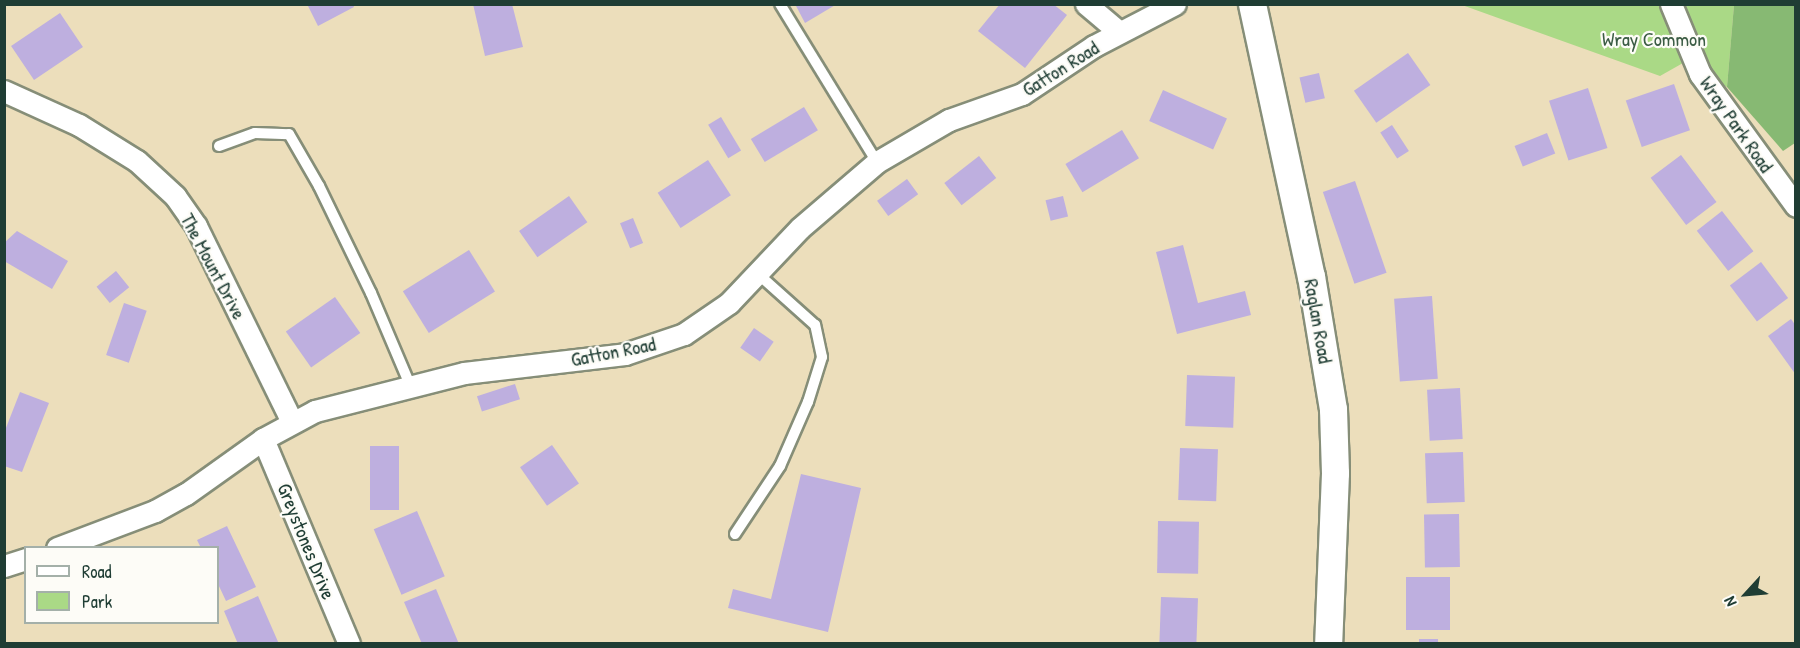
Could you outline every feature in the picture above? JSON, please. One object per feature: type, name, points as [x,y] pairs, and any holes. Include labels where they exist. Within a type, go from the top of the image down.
[{"type":"street","points":[[1086,4],[1119,32]]},
{"type":"street","name":"Gatton Road","points":[[62,546],[154,511],[186,494],[263,439],[292,422],[346,401],[464,373],[625,354],[663,343],[706,321],[729,303],[800,228],[877,162],[949,120],[1022,94],[1119,32],[1175,4]]},
{"type":"street","name":"Raglan Road","points":[[1252,4],[1313,286],[1333,410],[1334,496],[1328,644]]},
{"type":"street","name":"Wray Park Road","points":[[1671,4],[1700,74],[1796,206]]},
{"type":"street","name":"The Mount Drive","points":[[4,91],[89,131],[137,161],[175,195],[196,226],[292,422]]},
{"type":"street","name":"Greystones Drive","points":[[263,439],[349,644]]},
{"type":"street","points":[[4,566],[24,560]]},
{"type":"lane","points":[[780,4],[877,162]]},
{"type":"lane","points":[[219,146],[255,133],[289,134],[319,186],[370,293],[410,385]]},
{"type":"lane","points":[[735,534],[780,466],[808,402],[822,357],[815,325],[758,274]]},
{"type":"green space","name":"Wray Common","points":[[1462,5],[1734,5],[1727,87],[1683,63],[1660,76]]},
{"type":"green space","points":[[1734,5],[1795,5],[1795,143],[1783,151],[1727,87]]},
{"type":"building","points":[[307,4],[353,4],[354,7],[318,26]]},
{"type":"building","points":[[473,4],[512,4],[523,47],[485,56]]},
{"type":"building","points":[[795,4],[837,4],[805,23]]},
{"type":"building","points":[[1000,4],[1053,4],[1067,15],[1025,68],[978,31]]},
{"type":"building","points":[[60,13],[83,47],[34,80],[11,46]]},
{"type":"building","points":[[1408,53],[1430,85],[1376,123],[1354,91]]},
{"type":"building","points":[[1319,73],[1325,98],[1305,103],[1300,77]]},
{"type":"building","points":[[1674,84],[1690,130],[1642,147],[1626,101]]},
{"type":"building","points":[[1588,88],[1607,148],[1568,161],[1549,101]]},
{"type":"building","points":[[1163,90],[1227,118],[1213,150],[1149,121]]},
{"type":"building","points":[[804,107],[818,130],[765,162],[751,139]]},
{"type":"building","points":[[721,117],[741,150],[728,158],[708,125]]},
{"type":"building","points":[[1392,125],[1409,151],[1397,159],[1380,133]]},
{"type":"building","points":[[1122,130],[1139,158],[1082,192],[1065,164]]},
{"type":"building","points":[[1547,133],[1555,153],[1523,167],[1515,146]]},
{"type":"building","points":[[1681,155],[1717,202],[1686,225],[1651,178]]},
{"type":"building","points":[[979,156],[996,178],[962,205],[944,183]]},
{"type":"building","points":[[708,160],[731,195],[681,228],[658,193]]},
{"type":"building","points":[[907,179],[918,194],[888,216],[877,201]]},
{"type":"building","points":[[1355,181],[1387,273],[1354,284],[1323,192]]},
{"type":"building","points":[[569,196],[587,222],[537,257],[519,231]]},
{"type":"building","points":[[1063,196],[1068,216],[1051,221],[1046,200]]},
{"type":"building","points":[[1722,211],[1753,251],[1728,271],[1697,231]]},
{"type":"building","points":[[633,218],[643,243],[630,248],[620,223]]},
{"type":"building","points":[[17,231],[68,261],[52,289],[4,261],[4,243]]},
{"type":"building","points":[[1183,245],[1198,303],[1245,291],[1251,315],[1177,334],[1156,252]]},
{"type":"building","points":[[469,250],[495,292],[429,333],[403,291]]},
{"type":"building","points":[[1761,262],[1788,298],[1757,321],[1730,285]]},
{"type":"building","points":[[116,271],[129,287],[110,303],[97,287]]},
{"type":"building","points":[[1432,296],[1438,379],[1400,381],[1394,299]]},
{"type":"building","points":[[335,297],[360,333],[311,367],[286,331]]},
{"type":"building","points":[[124,303],[147,311],[129,363],[106,355]]},
{"type":"building","points":[[1791,319],[1796,326],[1796,375],[1768,336]]},
{"type":"building","points":[[754,328],[774,342],[760,361],[740,348]]},
{"type":"building","points":[[1187,375],[1235,377],[1233,428],[1185,426]]},
{"type":"building","points":[[515,384],[520,399],[482,412],[477,396]]},
{"type":"building","points":[[1460,388],[1463,439],[1430,441],[1427,390]]},
{"type":"building","points":[[20,392],[49,403],[22,472],[4,466],[4,433]]},
{"type":"building","points":[[552,445],[579,484],[547,506],[520,467]]},
{"type":"building","points":[[370,446],[399,446],[399,510],[370,510]]},
{"type":"building","points":[[1180,448],[1218,449],[1216,501],[1178,500]]},
{"type":"building","points":[[1463,452],[1465,502],[1427,503],[1425,453]]},
{"type":"building","points":[[801,474],[861,488],[828,632],[728,608],[733,589],[771,599]]},
{"type":"building","points":[[417,511],[445,576],[401,595],[374,529]]},
{"type":"building","points":[[1459,514],[1460,567],[1425,568],[1424,515]]},
{"type":"building","points":[[1158,521],[1199,522],[1198,574],[1157,573]]},
{"type":"building","points":[[227,526],[256,587],[226,601],[219,586],[219,546],[200,546],[197,540]]},
{"type":"building","points":[[1406,577],[1450,577],[1450,630],[1406,630]]},
{"type":"building","points":[[436,589],[459,644],[422,644],[404,602]]},
{"type":"building","points":[[258,596],[279,644],[238,644],[224,611]]},
{"type":"building","points":[[1161,597],[1198,598],[1196,644],[1159,644]]},
{"type":"building","points":[[1419,639],[1438,639],[1438,644],[1419,644]]}]
